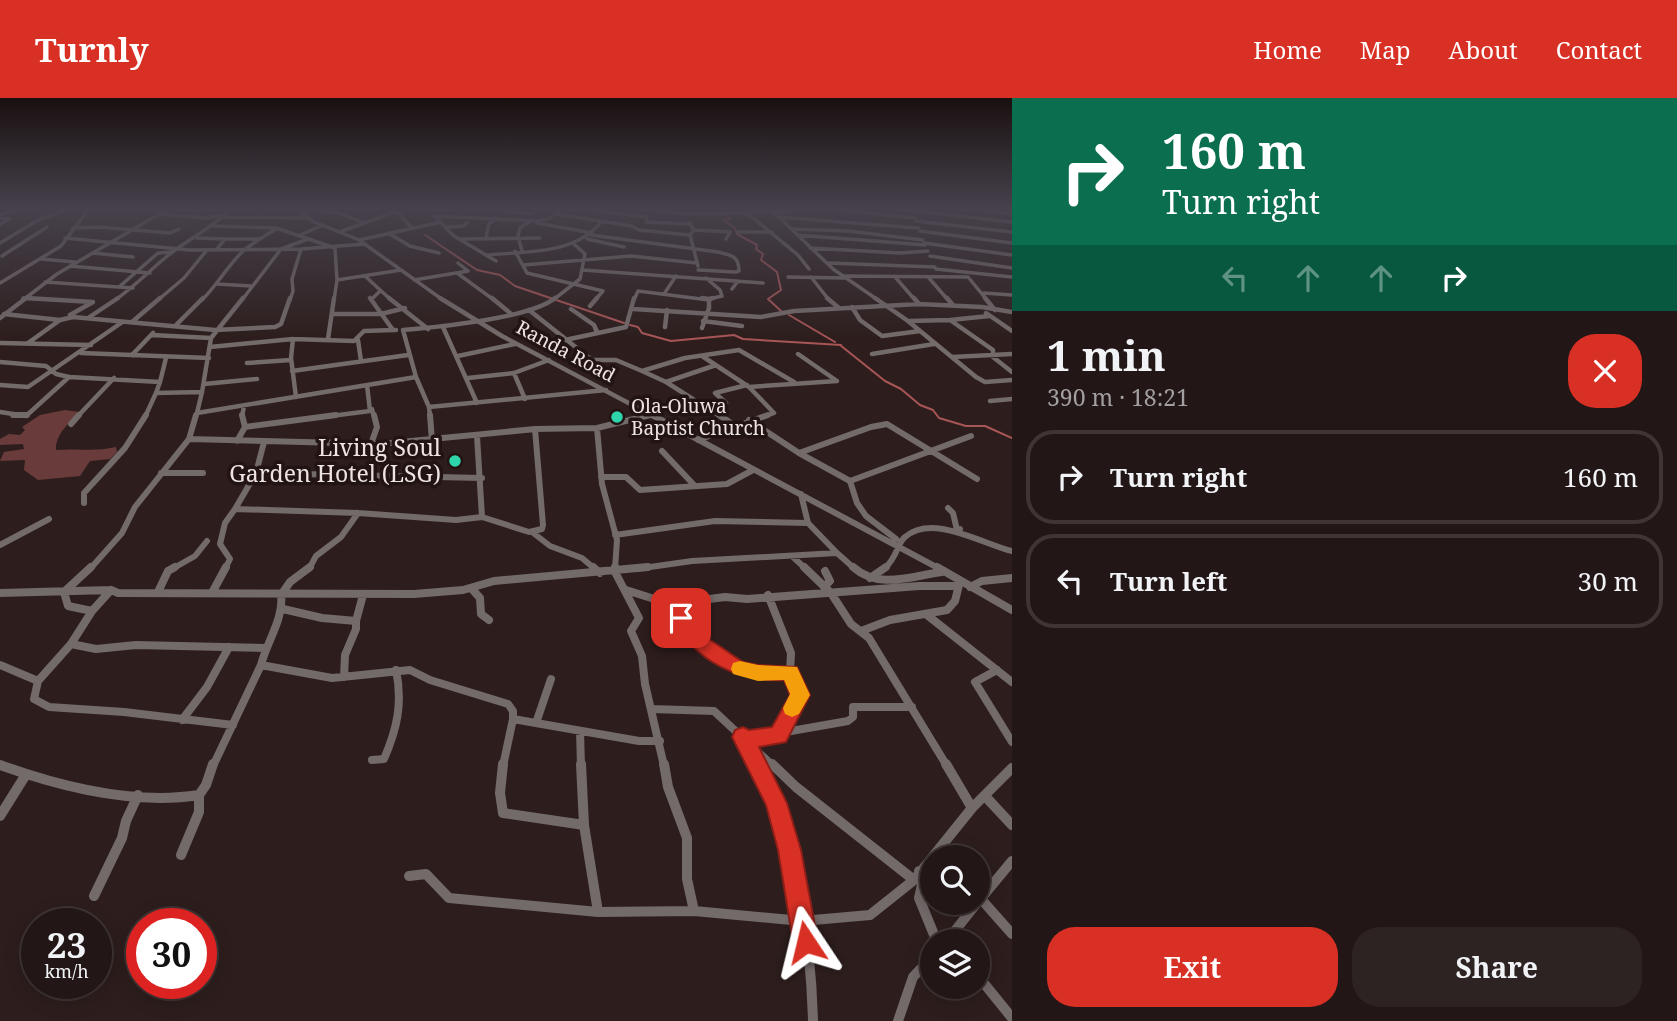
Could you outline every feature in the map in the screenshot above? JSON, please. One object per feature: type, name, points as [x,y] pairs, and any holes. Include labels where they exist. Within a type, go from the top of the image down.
[{"type":"street","points":[[2,281],[51,252]]},
{"type":"street","points":[[119,287],[158,253],[172,252]]},
{"type":"street","points":[[87,319],[133,288],[173,252]]},
{"type":"street","points":[[131,322],[184,278],[205,252]]},
{"type":"street","points":[[174,326],[217,285],[228,267],[242,252]]},
{"type":"street","points":[[64,592],[89,570],[122,533],[135,508],[189,439],[198,413],[211,338],[279,252]]},
{"type":"street","points":[[2,316],[87,319],[215,330],[275,327],[281,324],[293,291],[292,279],[300,252]]},
{"type":"street","points":[[328,339],[329,322],[334,314],[336,252]]},
{"type":"street","name":"Randa Road","points":[[376,252],[414,281],[516,343],[753,470],[899,543],[959,584],[970,587],[1012,610]]},
{"type":"street","points":[[481,252],[496,261]]},
{"type":"street","points":[[486,255],[507,252]]},
{"type":"street","points":[[516,252],[527,273],[603,291],[590,306]]},
{"type":"street","points":[[559,252],[564,261]]},
{"type":"street","points":[[361,361],[358,340],[364,331],[443,327],[548,304],[580,279],[583,252]]},
{"type":"street","points":[[693,252],[697,277]]},
{"type":"street","points":[[702,258],[699,255],[705,252]]},
{"type":"street","points":[[698,270],[739,271],[739,262],[735,257],[712,252]]},
{"type":"street","points":[[792,252],[809,269]]},
{"type":"street","points":[[815,252],[845,277],[908,321],[982,381],[1012,380]]},
{"type":"street","points":[[883,252],[929,254],[1012,268]]},
{"type":"street","points":[[2,316],[44,282],[93,253],[133,257]]},
{"type":"street","points":[[929,254],[943,278]]},
{"type":"street","points":[[523,265],[631,256],[697,264]]},
{"type":"street","points":[[40,259],[76,262]]},
{"type":"street","points":[[414,281],[468,271],[458,263]]},
{"type":"street","points":[[828,263],[935,268],[1009,277]]},
{"type":"street","points":[[69,266],[150,273]]},
{"type":"street","points":[[1000,266],[1009,277]]},
{"type":"street","points":[[337,280],[401,270]]},
{"type":"street","points":[[583,270],[763,283]]},
{"type":"street","points":[[457,273],[510,313]]},
{"type":"street","points":[[365,276],[379,292],[405,308],[428,329]]},
{"type":"street","points":[[664,294],[676,276]]},
{"type":"street","points":[[811,276],[822,294],[839,309]]},
{"type":"street","points":[[565,340],[626,327],[634,309],[636,292],[709,299],[722,296],[720,290],[706,278]]},
{"type":"street","points":[[788,278],[971,278],[995,310]]},
{"type":"street","points":[[896,278],[919,304]]},
{"type":"street","points":[[929,278],[953,305]]},
{"type":"street","points":[[732,289],[738,281]]},
{"type":"street","points":[[44,282],[133,288]]},
{"type":"street","points":[[217,285],[251,286]]},
{"type":"street","points":[[379,292],[370,298],[393,330]]},
{"type":"street","points":[[984,293],[1012,295]]},
{"type":"street","points":[[23,298],[93,302],[63,318],[27,344]]},
{"type":"street","points":[[709,299],[709,308],[703,324],[742,326]]},
{"type":"street","points":[[634,309],[761,317],[782,315],[794,310],[919,304],[982,307],[1012,313]]},
{"type":"street","points":[[852,307],[860,320],[901,348]]},
{"type":"street","points":[[982,307],[989,316],[1012,331]]},
{"type":"street","points":[[334,314],[381,314],[405,308]]},
{"type":"street","points":[[571,309],[594,325],[597,332]]},
{"type":"street","points":[[528,310],[592,360],[616,360],[642,371],[666,382],[734,425]]},
{"type":"street","points":[[665,327],[667,310]]},
{"type":"street","points":[[908,321],[989,316]]},
{"type":"street","points":[[950,320],[993,350],[992,353],[1012,372]]},
{"type":"street","points":[[0,385],[28,387],[82,353],[121,322]]},
{"type":"street","points":[[132,355],[162,325]]},
{"type":"street","points":[[443,327],[477,403]]},
{"type":"street","points":[[403,330],[408,355],[429,407],[432,441]]},
{"type":"street","points":[[884,336],[920,331]]},
{"type":"street","points":[[152,335],[211,338]]},
{"type":"street","points":[[210,347],[293,339],[358,340]]},
{"type":"street","points":[[293,339],[291,359],[296,397]]},
{"type":"street","points":[[0,343],[91,345]]},
{"type":"street","points":[[458,356],[516,343]]},
{"type":"street","points":[[872,354],[935,344]]},
{"type":"street","points":[[642,371],[701,356],[742,351],[794,383]]},
{"type":"street","points":[[82,353],[209,358]]},
{"type":"street","points":[[714,412],[726,404],[715,393],[748,386],[837,381],[798,354]]},
{"type":"street","points":[[952,357],[1012,354]]},
{"type":"street","points":[[292,371],[408,355]]},
{"type":"street","points":[[698,440],[774,413],[748,386],[701,356]]},
{"type":"street","points":[[84,503],[84,493],[102,478],[132,441],[148,414],[166,358]]},
{"type":"street","points":[[247,363],[291,359]]},
{"type":"street","points":[[468,378],[514,373],[549,360]]},
{"type":"street","points":[[0,362],[46,366],[69,377],[160,382]]},
{"type":"street","points":[[666,382],[716,365]]},
{"type":"street","points":[[514,373],[525,399]]},
{"type":"street","points":[[0,412],[26,416],[69,377]]},
{"type":"street","points":[[198,413],[416,377]]},
{"type":"street","points":[[71,424],[114,378]]},
{"type":"street","points":[[204,384],[257,379]]},
{"type":"street","points":[[367,385],[377,427],[371,444]]},
{"type":"street","points":[[429,407],[606,390]]},
{"type":"street","points":[[156,393],[202,392]]},
{"type":"street","points":[[990,401],[1012,399]]},
{"type":"street","points":[[237,441],[245,427],[241,408],[244,406]]},
{"type":"street","points":[[224,409],[242,415]]},
{"type":"street","points":[[245,427],[372,409]]},
{"type":"street","points":[[189,439],[371,444],[432,441],[535,429],[597,428],[652,415]]},
{"type":"street","points":[[749,420],[799,453],[850,481],[855,486],[855,496],[860,506],[873,523],[899,543]]},
{"type":"street","points":[[799,453],[885,423],[977,479]]},
{"type":"street","points":[[597,428],[601,477],[615,535],[614,572],[639,618],[631,631],[642,656],[668,788],[687,838],[687,879],[694,911]]},
{"type":"street","points":[[535,429],[544,540]]},
{"type":"street","points":[[477,436],[482,478],[482,517]]},
{"type":"street","points":[[850,481],[971,436]]},
{"type":"street","points":[[213,592],[230,559],[220,544],[225,523],[256,473],[264,442]]},
{"type":"street","points":[[662,451],[694,485]]},
{"type":"street","points":[[601,477],[626,477],[640,490],[727,484],[753,470]]},
{"type":"street","points":[[161,473],[203,473]]},
{"type":"street","points":[[256,473],[482,478]]},
{"type":"street","points":[[802,494],[808,523],[860,574],[870,578],[894,580],[942,572]]},
{"type":"street","points":[[948,508],[953,513],[957,530],[962,528],[967,535]]},
{"type":"street","points":[[235,509],[358,513],[456,520],[482,517],[532,532],[550,546],[582,558],[601,573]]},
{"type":"street","points":[[181,855],[198,812],[199,795],[261,665],[265,648],[283,609],[281,595],[295,578],[308,570],[316,556],[341,537],[358,513]]},
{"type":"street","points":[[0,545],[49,519]]},
{"type":"street","points":[[615,535],[715,522],[808,523]]},
{"type":"street","points":[[532,532],[542,529]]},
{"type":"street","points":[[870,578],[890,564],[904,536],[920,531],[944,530],[1012,551]]},
{"type":"street","points":[[158,592],[168,571],[195,556],[207,541]]},
{"type":"street","points":[[0,593],[111,590],[281,595],[414,594],[472,589],[494,581],[614,572],[692,561],[793,558],[837,553]]},
{"type":"street","points":[[793,558],[828,590],[851,624],[861,631],[883,658],[972,808]]},
{"type":"street","points":[[825,572],[830,581],[828,590]]},
{"type":"street","points":[[970,587],[982,581],[1012,578]]},
{"type":"street","points":[[625,590],[670,604],[685,600],[828,590],[959,584],[955,601],[951,607],[940,613],[890,620],[861,631]]},
{"type":"street","points":[[472,589],[480,598],[481,614],[489,620]]},
{"type":"street","points":[[111,590],[92,611],[71,644],[38,681],[34,699],[50,707],[124,712],[233,725]]},
{"type":"street","points":[[64,592],[68,606],[92,611]]},
{"type":"street","points":[[344,677],[345,655],[356,629],[363,595]]},
{"type":"street","points":[[768,596],[791,653],[790,672],[800,695],[778,735]]},
{"type":"street","points":[[670,604],[700,642],[738,668],[758,673],[790,672]]},
{"type":"street","points":[[283,609],[316,617],[341,617],[356,621]]},
{"type":"street","points":[[927,615],[1012,682]]},
{"type":"street","points":[[71,644],[96,649],[136,645],[265,648]]},
{"type":"street","points":[[183,720],[207,687],[229,646]]},
{"type":"street","points":[[0,664],[38,681]]},
{"type":"street","points":[[261,665],[320,677],[344,677],[396,670],[416,671],[430,680],[508,704],[513,711],[513,719],[501,783],[503,813],[584,825]]},
{"type":"street","points":[[372,760],[384,760],[396,732],[402,707],[396,670]]},
{"type":"street","points":[[998,670],[978,678],[975,682],[1012,742]]},
{"type":"street","points":[[536,723],[551,679]]},
{"type":"street","points":[[744,738],[778,735],[848,721],[853,717],[853,707],[912,707]]},
{"type":"street","points":[[652,709],[714,711],[796,787],[923,880],[919,898],[938,929]]},
{"type":"street","points":[[513,719],[639,741],[660,741]]},
{"type":"street","points":[[580,731],[584,825],[598,912]]},
{"type":"street","points":[[744,738],[776,803],[790,850],[813,977],[813,1021]]},
{"type":"street","points":[[0,765],[25,776],[138,795],[178,798],[199,795]]},
{"type":"street","points":[[409,876],[426,874],[449,898],[598,912],[694,911],[802,921],[870,915],[917,876],[972,808],[1012,768]]},
{"type":"street","points":[[0,816],[25,776]]},
{"type":"street","points":[[94,896],[122,838],[126,821],[138,795]]},
{"type":"street","points":[[985,796],[1012,825]]},
{"type":"street","points":[[990,888],[1012,861]]},
{"type":"street","points":[[990,912],[1012,934]]},
{"type":"street","points":[[955,929],[967,915]]},
{"type":"street","points":[[898,1021],[914,977],[920,970]]},
{"type":"street","points":[[990,991],[1012,1018]]},
{"type":"shaded area","points":[[65,410],[79,412],[60,434],[56,450],[116,447],[117,452],[110,459],[90,461],[80,476],[38,480],[24,470],[25,460],[0,461],[4,452],[24,449],[23,444],[0,445],[0,439],[9,434],[20,435],[25,430],[22,427],[40,415]]},
{"type":"waterway","points":[[450,252],[477,270],[500,275],[515,286],[624,323]]},
{"type":"waterway","points":[[760,252],[763,254],[761,260],[777,272],[781,290],[768,299],[781,311]]},
{"type":"waterway","points":[[789,315],[835,342]]},
{"type":"waterway","points":[[630,325],[638,327],[642,333],[671,341],[734,335],[743,339],[841,345]]},
{"type":"waterway","points":[[840,345],[885,381],[901,389],[920,405],[933,410],[939,418],[966,426],[985,426],[1012,438]]},
{"type":"slow traffic","points":[[740,669],[758,673],[790,672],[800,695],[792,708]]},
{"type":"place","name":"Ola-Oluwa Baptist Church","points":[[617,417]]},
{"type":"place","name":"Living Soul Garden Hotel (LSG)","points":[[455,461]]},
{"type":"route","points":[[681,618],[700,642],[738,668],[758,673],[790,672],[800,695],[778,735],[746,739],[743,737],[776,803],[790,850],[806,942]]}]
